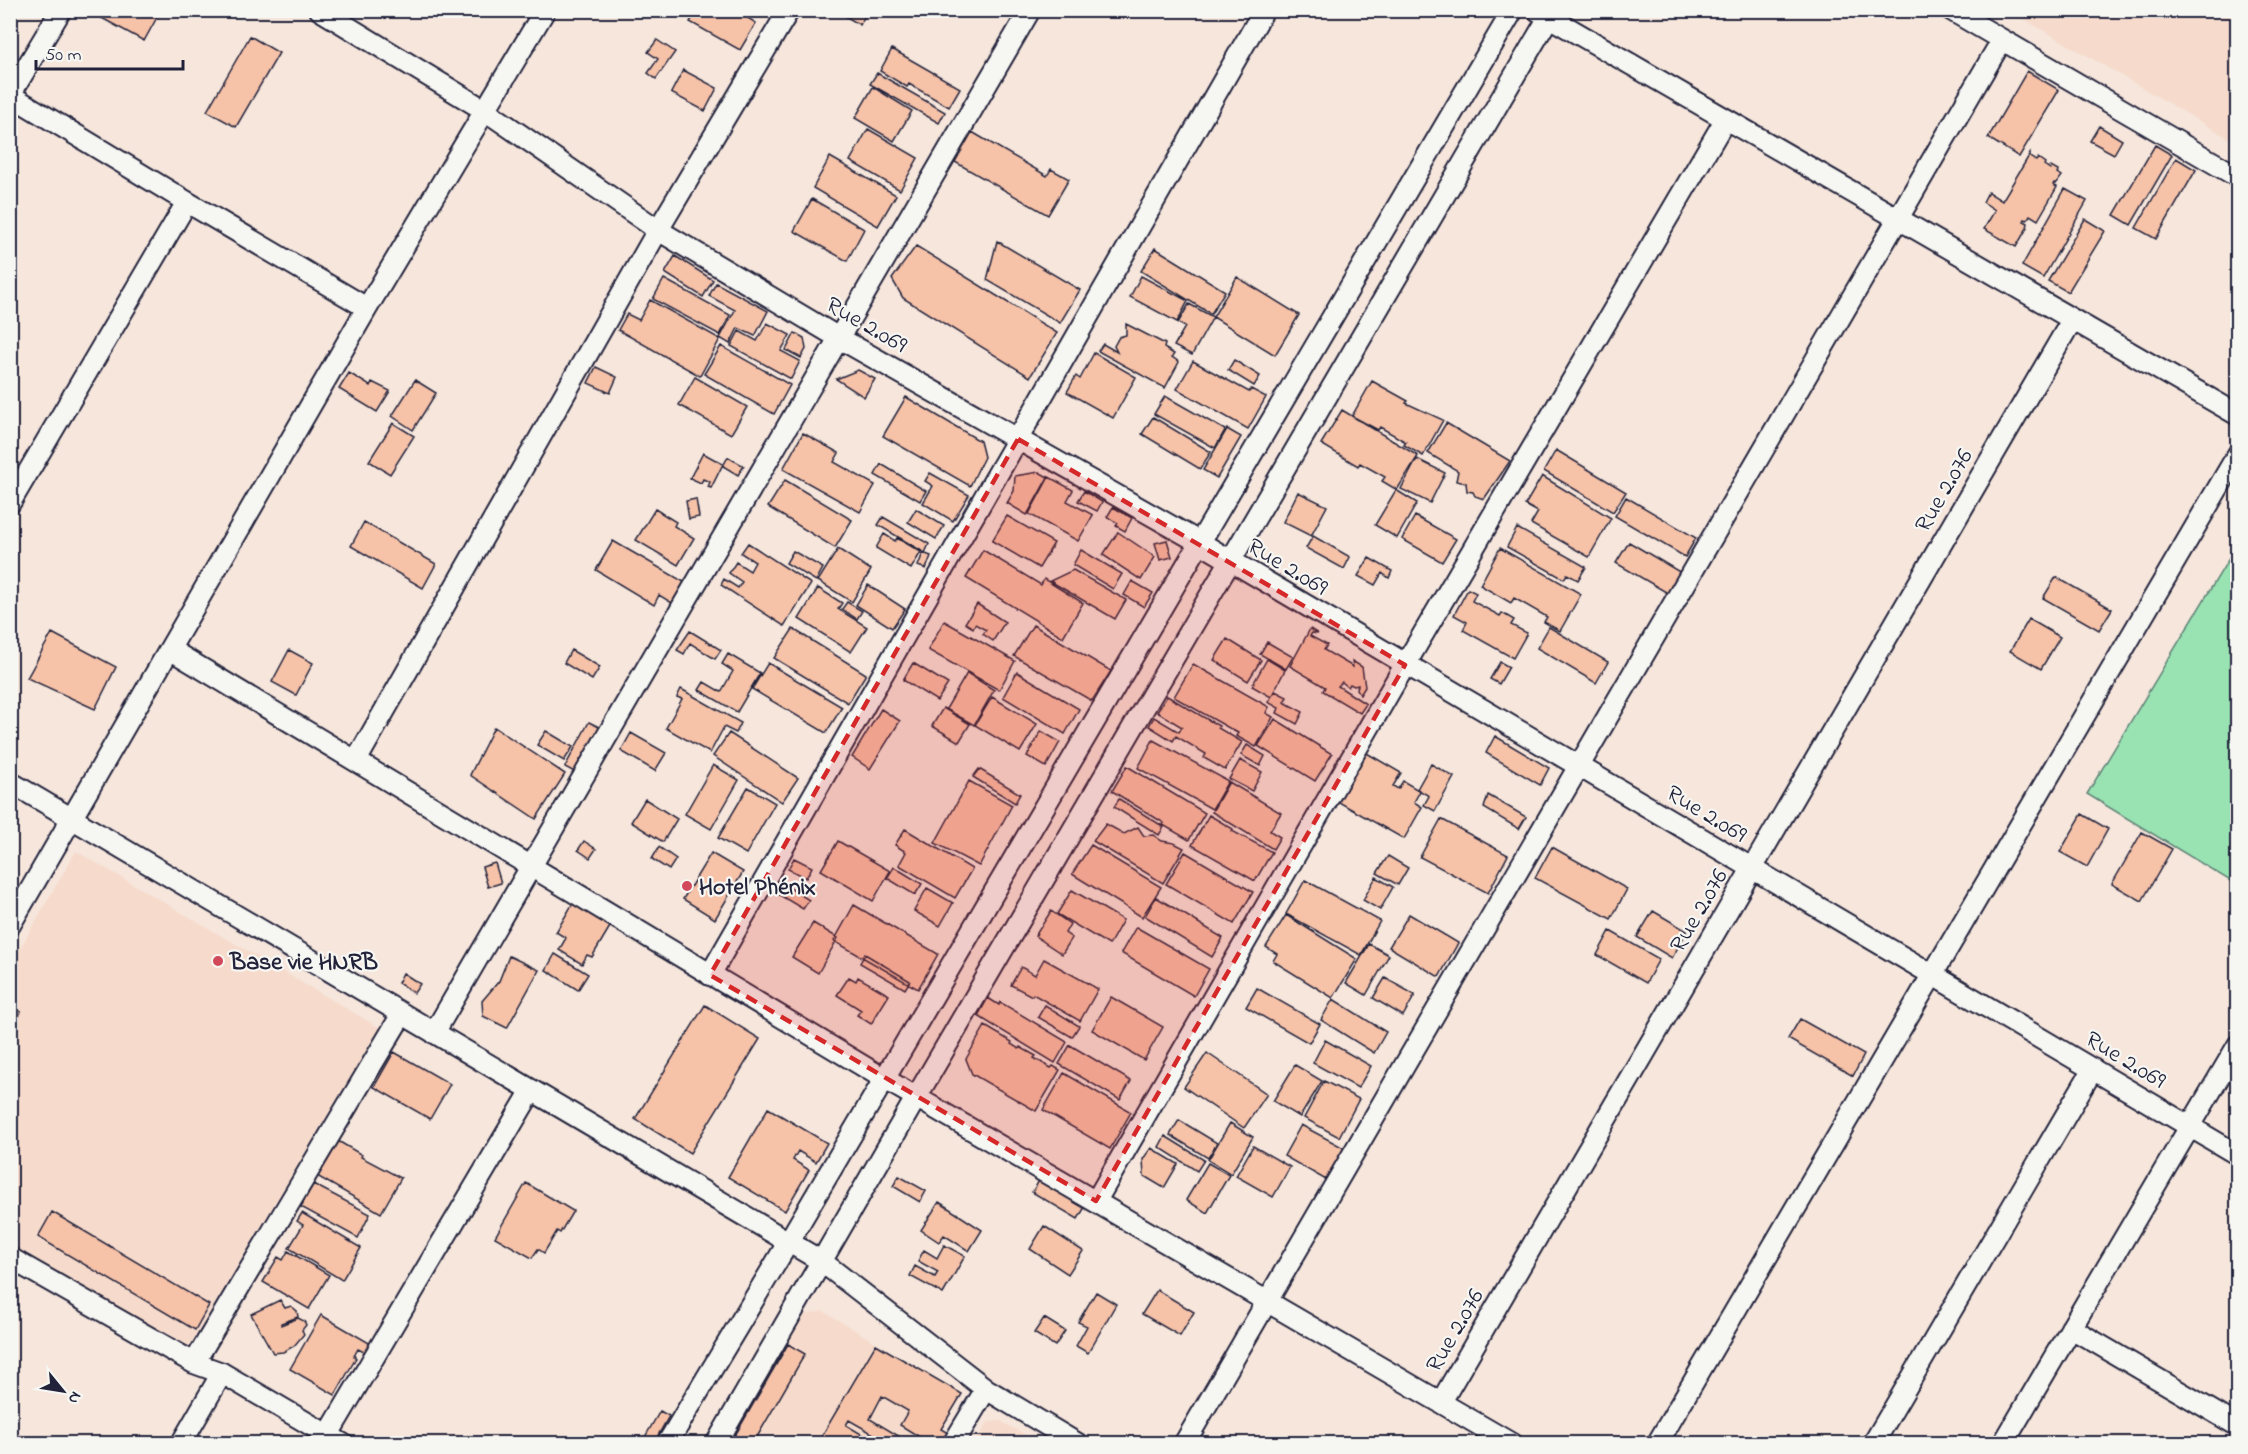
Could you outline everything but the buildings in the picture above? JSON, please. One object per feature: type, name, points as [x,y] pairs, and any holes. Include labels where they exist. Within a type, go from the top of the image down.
[{"type":"street","points":[[61,10],[11,95],[367,308]]},
{"type":"street","name":"Rue 2.069","points":[[320,10],[486,111],[658,230],[839,338],[1199,542],[2238,1155]]},
{"type":"street","points":[[10,925],[367,308],[545,10]]},
{"type":"street","points":[[356,761],[658,230],[789,10]]},
{"type":"street","points":[[434,1033],[1030,10]]},
{"type":"street","points":[[710,975],[1264,10]]},
{"type":"street","points":[[667,1443],[789,1241],[1513,10]]},
{"type":"street","points":[[1951,10],[2238,177]]},
{"type":"street","points":[[716,1443],[916,1096],[1231,561],[1546,13],[1725,120],[2238,415]]},
{"type":"street","points":[[1184,1443],[2002,40]]},
{"type":"street","points":[[1096,1201],[1405,664],[1725,120]]},
{"type":"street","points":[[10,502],[187,202]]},
{"type":"street","name":"Rue 2.076","points":[[1441,1402],[2072,320]]},
{"type":"street","points":[[1657,1443],[2238,454]]},
{"type":"street","points":[[171,650],[883,1078],[1512,1443]]},
{"type":"street","points":[[10,782],[789,1241],[821,1261],[986,1389],[1078,1443]]},
{"type":"street","points":[[194,1362],[402,1014]]},
{"type":"street","points":[[2003,1443],[2238,1045]]},
{"type":"street","points":[[1873,1443],[2093,1069]]},
{"type":"street","points":[[10,1258],[194,1362],[222,1373],[335,1439],[532,1090]]},
{"type":"street","points":[[2071,1328],[2238,1426]]},
{"type":"street","points":[[181,1443],[222,1373]]},
{"type":"street","points":[[953,1443],[986,1389]]},
{"type":"highlighted area","points":[[1018,439],[1405,665],[1096,1201],[710,975]]},
{"type":"shaded area","points":[[2010,11],[2237,11],[2237,143]]},
{"type":"shaded area","points":[[76,851],[380,1028],[186,1352],[11,1252],[11,964]]},
{"type":"shaded area","points":[[823,1311],[962,1394],[933,1443],[727,1444],[803,1315]]},
{"type":"shaded area","points":[[1002,1421],[1040,1443],[975,1443],[988,1422]]},
{"type":"green space","points":[[2231,555],[2238,559],[2237,885],[2087,794]]},
{"type":"place","name":"Hotel Phénix","points":[[687,886]]},
{"type":"place","name":"Base vie HNRB","points":[[218,961]]}]
